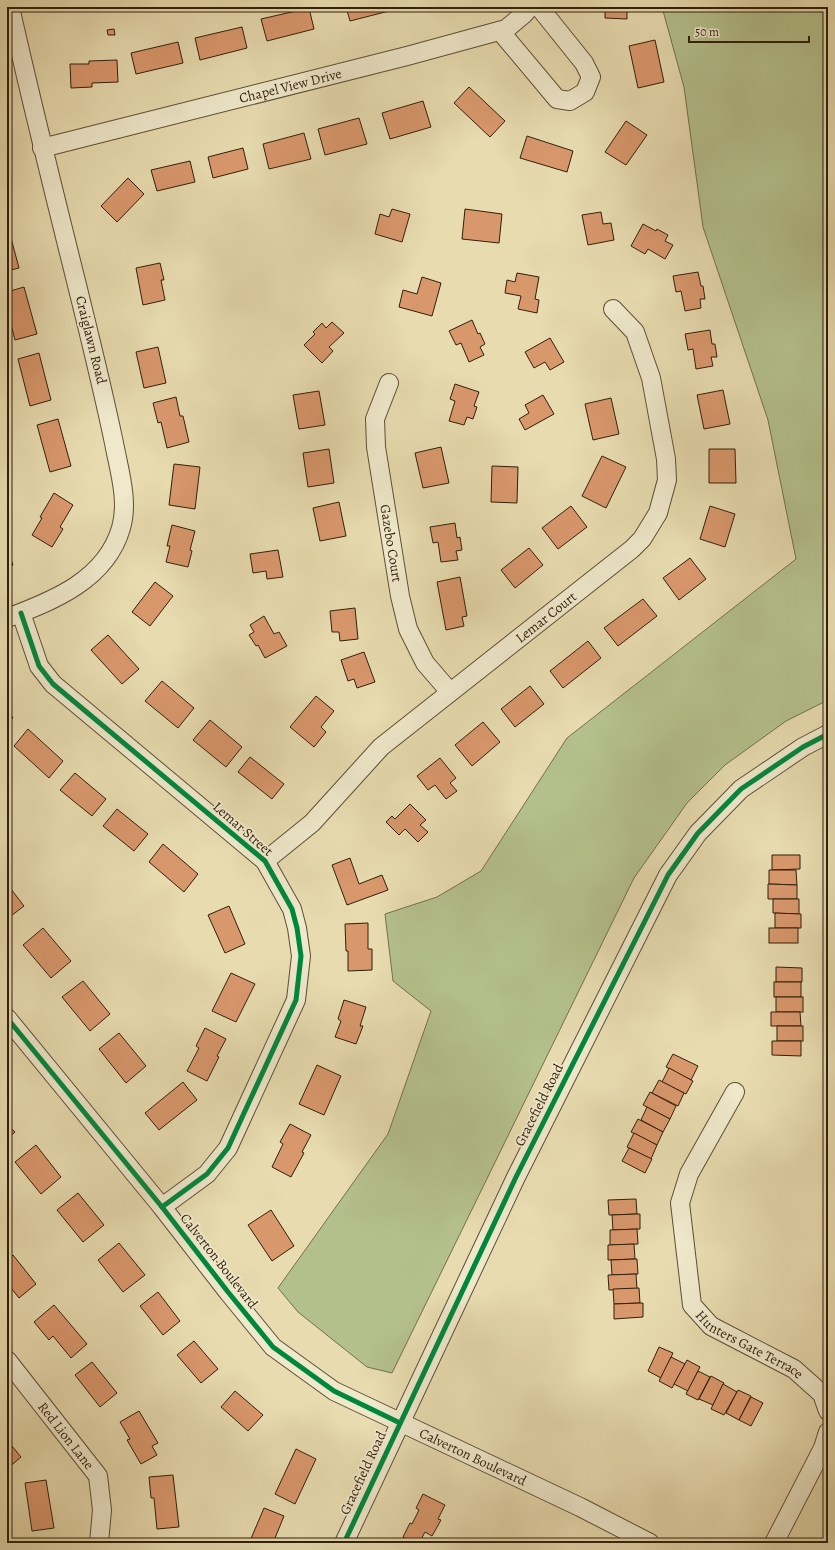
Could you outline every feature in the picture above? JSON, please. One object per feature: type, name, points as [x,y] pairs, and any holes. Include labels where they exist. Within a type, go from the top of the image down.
[{"type":"street","name":"Craiglawn Road","points":[[10,7],[42,148],[102,384],[124,496],[122,527],[115,544],[95,572],[67,592],[14,616]]},
{"type":"street","name":"Chapel View Drive","points":[[42,148],[407,56],[500,31],[506,29],[530,7]]},
{"type":"street","points":[[500,31],[557,99],[570,101],[585,92],[591,77],[586,68],[538,7]]},
{"type":"street","name":"Lemar Court","points":[[265,861],[312,822],[381,747],[632,550],[642,539],[658,513],[667,480],[666,459],[651,378],[635,332],[613,309]]},
{"type":"street","name":"Gazebo Court","points":[[389,383],[375,419],[376,447],[400,596],[408,629],[425,663],[450,692]]},
{"type":"street","name":"Lemar Street","points":[[14,616],[39,666],[53,684],[265,861],[292,908],[297,928],[300,956],[296,1000],[228,1148],[207,1174],[162,1207]]},
{"type":"street","name":"Gracefield Road","points":[[344,1543],[516,1177],[668,875],[698,833],[741,789],[803,747],[828,734]]},
{"type":"street","name":"Calverton Boulevard","points":[[7,1018],[162,1207],[273,1347],[334,1391],[580,1507],[650,1543]]},
{"type":"street","name":"Hunters Gate Terrace","points":[[734,1092],[689,1174],[680,1203],[692,1305],[711,1326],[794,1369],[822,1394],[828,1411]]},
{"type":"street","name":"Red Lion Lane","points":[[7,1360],[98,1476],[102,1510],[99,1543]]},
{"type":"street","points":[[774,1543],[823,1448],[828,1432]]},
{"type":"green space","points":[[662,7],[828,7],[828,700],[786,721],[725,765],[687,803],[634,878],[392,1373],[367,1367],[298,1312],[278,1288],[388,1134],[431,1011],[393,981],[385,914],[437,897],[481,871],[567,738],[796,559],[768,420],[703,227],[684,87]]},
{"type":"building","points":[[346,7],[396,7],[397,9],[350,21]]},
{"type":"building","points":[[605,7],[627,7],[627,19],[605,18]]},
{"type":"building","points":[[309,8],[314,29],[267,41],[261,19]]},
{"type":"building","points":[[242,27],[247,48],[200,60],[195,38]]},
{"type":"building","points":[[114,29],[115,35],[108,35],[107,30]]},
{"type":"building","points":[[655,40],[664,82],[638,88],[629,46]]},
{"type":"building","points":[[178,42],[183,63],[136,74],[131,53]]},
{"type":"building","points":[[117,60],[118,82],[92,83],[92,87],[71,88],[70,64],[89,64],[89,61]]},
{"type":"building","points":[[469,87],[505,121],[490,137],[454,103]]},
{"type":"building","points":[[423,101],[431,127],[390,139],[382,113]]},
{"type":"building","points":[[359,118],[367,144],[325,155],[318,129]]},
{"type":"building","points":[[626,121],[647,135],[626,165],[605,152]]},
{"type":"building","points":[[304,133],[311,159],[269,169],[263,144]]},
{"type":"building","points":[[527,136],[573,151],[567,172],[520,158]]},
{"type":"building","points":[[243,148],[248,169],[213,178],[208,157]]},
{"type":"building","points":[[190,161],[195,182],[157,191],[151,170]]},
{"type":"building","points":[[128,178],[144,194],[117,222],[101,206]]},
{"type":"building","points":[[392,209],[410,214],[402,242],[375,234],[380,214],[389,217]]},
{"type":"building","points":[[465,209],[502,214],[499,243],[462,239]]},
{"type":"building","points":[[601,212],[603,224],[611,223],[614,240],[588,245],[582,215]]},
{"type":"building","points":[[7,223],[19,268],[7,271]]},
{"type":"building","points":[[643,224],[668,235],[665,241],[673,245],[665,259],[648,249],[645,254],[631,246]]},
{"type":"building","points":[[160,263],[164,280],[161,280],[165,300],[143,305],[136,268]]},
{"type":"building","points":[[698,272],[701,286],[703,286],[705,299],[700,299],[701,308],[685,311],[681,291],[676,292],[673,276]]},
{"type":"building","points":[[517,273],[539,277],[535,299],[539,300],[537,313],[518,309],[521,296],[505,293],[507,280],[515,282]]},
{"type":"building","points":[[422,277],[441,283],[432,316],[399,307],[403,290],[417,294]]},
{"type":"building","points":[[24,287],[37,334],[15,340],[7,309],[7,292]]},
{"type":"building","points":[[472,320],[478,334],[480,333],[485,344],[480,347],[484,355],[469,362],[461,343],[456,345],[449,331]]},
{"type":"building","points":[[332,322],[344,333],[329,347],[333,351],[322,363],[304,345],[315,334],[313,332],[322,323],[326,328]]},
{"type":"building","points":[[710,330],[712,344],[715,344],[717,357],[711,357],[713,366],[696,369],[693,349],[688,350],[685,334]]},
{"type":"building","points":[[550,338],[564,362],[550,370],[545,362],[534,368],[525,352]]},
{"type":"building","points":[[158,347],[166,383],[144,388],[136,352]]},
{"type":"building","points":[[39,353],[51,400],[30,406],[18,359]]},
{"type":"building","points":[[455,384],[479,392],[474,406],[477,407],[473,419],[467,417],[464,425],[449,421],[455,401],[450,399]]},
{"type":"building","points":[[723,390],[730,424],[704,429],[697,395]]},
{"type":"building","points":[[319,391],[325,425],[299,429],[293,395]]},
{"type":"building","points":[[543,395],[554,414],[525,430],[519,419],[529,413],[525,405]]},
{"type":"building","points":[[176,397],[180,416],[183,416],[189,442],[167,448],[161,422],[158,423],[153,403]]},
{"type":"building","points":[[611,398],[619,434],[593,440],[585,404]]},
{"type":"building","points":[[58,419],[71,466],[50,472],[37,425]]},
{"type":"building","points":[[441,447],[449,483],[423,488],[415,453]]},
{"type":"building","points":[[329,449],[334,483],[308,487],[303,453]]},
{"type":"building","points":[[709,449],[735,449],[736,483],[709,483]]},
{"type":"building","points":[[602,456],[626,467],[606,508],[582,496]]},
{"type":"building","points":[[174,464],[200,467],[195,509],[169,505]]},
{"type":"building","points":[[492,466],[518,467],[517,503],[491,502]]},
{"type":"building","points":[[54,493],[73,505],[60,527],[63,529],[52,547],[32,535],[42,518],[40,517]]},
{"type":"building","points":[[339,502],[346,536],[320,541],[313,508]]},
{"type":"building","points":[[571,506],[587,527],[558,549],[542,528]]},
{"type":"building","points":[[710,506],[735,514],[725,547],[700,539]]},
{"type":"building","points":[[455,523],[457,538],[460,537],[462,550],[456,551],[458,560],[441,562],[438,542],[433,543],[430,527]]},
{"type":"building","points":[[172,525],[195,531],[190,550],[192,551],[188,567],[166,562],[170,546],[167,546]]},
{"type":"building","points":[[529,548],[543,565],[515,588],[501,570]]},
{"type":"building","points":[[7,549],[13,565],[7,568]]},
{"type":"building","points":[[278,550],[283,577],[267,579],[266,571],[253,573],[250,554]]},
{"type":"building","points":[[690,558],[706,579],[679,600],[663,578]]},
{"type":"building","points":[[460,577],[467,616],[462,617],[464,626],[446,630],[437,582]]},
{"type":"building","points":[[155,582],[173,596],[150,626],[132,612]]},
{"type":"building","points":[[643,599],[657,616],[618,646],[604,628]]},
{"type":"building","points":[[355,608],[358,639],[340,641],[339,632],[332,632],[330,611]]},
{"type":"building","points":[[264,616],[274,634],[279,632],[287,646],[265,658],[258,645],[256,646],[249,635],[254,632],[250,625]]},
{"type":"building","points":[[108,635],[139,669],[122,684],[91,650]]},
{"type":"building","points":[[588,641],[601,658],[563,688],[550,671]]},
{"type":"building","points":[[364,652],[375,682],[357,688],[354,679],[348,681],[341,660]]},
{"type":"building","points":[[162,681],[194,708],[178,728],[145,701]]},
{"type":"building","points":[[530,686],[544,704],[515,727],[501,709]]},
{"type":"building","points":[[316,696],[334,711],[321,727],[326,732],[314,747],[290,727]]},
{"type":"building","points":[[7,709],[13,718],[7,722]]},
{"type":"building","points":[[210,720],[242,747],[226,767],[193,740]]},
{"type":"building","points":[[483,722],[500,742],[472,766],[455,745]]},
{"type":"building","points":[[28,729],[63,761],[49,778],[14,746]]},
{"type":"building","points":[[250,757],[284,784],[272,799],[238,772]]},
{"type":"building","points":[[440,758],[456,778],[450,783],[457,791],[446,799],[435,785],[428,790],[417,776]]},
{"type":"building","points":[[75,773],[106,799],[92,816],[60,790]]},
{"type":"building","points":[[410,804],[426,820],[420,825],[428,832],[418,842],[405,829],[399,835],[386,822],[392,816],[395,819]]},
{"type":"building","points":[[117,809],[148,834],[134,851],[103,826]]},
{"type":"building","points":[[163,844],[198,874],[184,892],[149,862]]},
{"type":"building","points":[[772,855],[800,855],[800,869],[772,870]]},
{"type":"building","points":[[824,856],[828,856],[828,885],[825,885]]},
{"type":"building","points":[[350,858],[359,884],[382,875],[388,890],[347,905],[332,865]]},
{"type":"building","points":[[769,870],[796,870],[797,885],[769,884]]},
{"type":"building","points":[[7,884],[24,906],[7,919]]},
{"type":"building","points":[[768,884],[797,885],[797,899],[768,899]]},
{"type":"building","points":[[773,899],[799,899],[799,914],[773,913]]},
{"type":"building","points":[[229,906],[245,944],[225,953],[208,915]]},
{"type":"building","points":[[775,913],[801,914],[801,928],[775,928]]},
{"type":"building","points":[[368,923],[368,949],[372,949],[372,970],[348,971],[348,951],[346,951],[345,924]]},
{"type":"building","points":[[43,928],[71,961],[51,978],[23,945]]},
{"type":"building","points":[[769,928],[798,928],[798,943],[769,943]]},
{"type":"building","points":[[776,967],[802,968],[802,982],[776,982]]},
{"type":"building","points":[[231,973],[255,984],[236,1022],[212,1011]]},
{"type":"building","points":[[83,981],[110,1014],[90,1031],[62,997]]},
{"type":"building","points":[[774,982],[801,982],[801,997],[774,997]]},
{"type":"building","points":[[776,997],[803,997],[803,1012],[776,1012]]},
{"type":"building","points":[[344,1000],[366,1007],[360,1026],[363,1026],[356,1044],[335,1037],[341,1021],[338,1019]]},
{"type":"building","points":[[771,1012],[800,1012],[801,1026],[771,1026]]},
{"type":"building","points":[[828,1024],[828,1054],[827,1054]]},
{"type":"building","points":[[777,1026],[803,1026],[803,1041],[777,1041]]},
{"type":"building","points":[[205,1028],[226,1039],[207,1081],[187,1071],[199,1048],[196,1046]]},
{"type":"building","points":[[119,1033],[146,1066],[126,1083],[99,1049]]},
{"type":"building","points":[[772,1041],[801,1041],[801,1056],[772,1055]]},
{"type":"building","points":[[673,1054],[698,1066],[691,1080],[666,1067]]},
{"type":"building","points":[[317,1065],[341,1076],[324,1115],[299,1104]]},
{"type":"building","points":[[669,1068],[693,1081],[686,1094],[662,1082]]},
{"type":"building","points":[[659,1080],[684,1093],[678,1106],[652,1093]]},
{"type":"building","points":[[183,1082],[197,1100],[159,1130],[145,1113]]},
{"type":"building","points":[[650,1092],[676,1106],[670,1119],[643,1105]]},
{"type":"building","points":[[647,1107],[670,1119],[663,1132],[641,1120]]},
{"type":"building","points":[[638,1119],[663,1132],[657,1145],[631,1132]]},
{"type":"building","points":[[7,1124],[15,1132],[7,1139]]},
{"type":"building","points":[[290,1124],[311,1135],[302,1152],[304,1153],[291,1177],[272,1167],[283,1144],[280,1142]]},
{"type":"building","points":[[634,1133],[657,1145],[651,1159],[627,1147]]},
{"type":"building","points":[[36,1145],[61,1177],[41,1194],[15,1162]]},
{"type":"building","points":[[629,1148],[652,1159],[645,1173],[622,1161]]},
{"type":"building","points":[[78,1193],[104,1225],[83,1242],[57,1210]]},
{"type":"building","points":[[636,1199],[637,1214],[609,1215],[608,1200]]},
{"type":"building","points":[[271,1210],[294,1246],[272,1261],[248,1225]]},
{"type":"building","points":[[640,1214],[640,1229],[613,1230],[612,1215]]},
{"type":"building","points":[[637,1229],[638,1244],[610,1245],[610,1230]]},
{"type":"building","points":[[119,1243],[145,1275],[123,1292],[98,1260]]},
{"type":"building","points":[[634,1244],[635,1259],[608,1260],[608,1245]]},
{"type":"building","points":[[13,1255],[36,1284],[19,1298],[7,1283],[7,1261]]},
{"type":"building","points":[[637,1259],[638,1274],[612,1275],[611,1260]]},
{"type":"building","points":[[636,1274],[637,1289],[609,1290],[608,1275]]},
{"type":"building","points":[[639,1288],[640,1303],[614,1304],[613,1289]]},
{"type":"building","points":[[158,1292],[180,1321],[163,1335],[140,1306]]},
{"type":"building","points":[[643,1303],[643,1317],[614,1319],[614,1304]]},
{"type":"building","points":[[54,1305],[87,1344],[71,1358],[53,1336],[49,1340],[34,1322]]},
{"type":"building","points":[[194,1341],[218,1369],[201,1383],[177,1355]]},
{"type":"building","points":[[659,1347],[673,1353],[661,1378],[648,1371]]},
{"type":"building","points":[[671,1357],[685,1364],[672,1388],[659,1381]]},
{"type":"building","points":[[687,1360],[700,1367],[688,1391],[674,1384]]},
{"type":"building","points":[[92,1362],[117,1393],[100,1407],[75,1375]]},
{"type":"building","points":[[698,1371],[710,1377],[698,1400],[686,1394]]},
{"type":"building","points":[[711,1376],[724,1383],[713,1405],[699,1399]]},
{"type":"building","points":[[723,1384],[737,1392],[724,1415],[711,1409]]},
{"type":"building","points":[[738,1390],[751,1396],[739,1420],[726,1413]]},
{"type":"building","points":[[235,1391],[263,1415],[248,1431],[221,1407]]},
{"type":"building","points":[[751,1397],[763,1403],[751,1426],[739,1420]]},
{"type":"building","points":[[139,1411],[158,1443],[152,1446],[157,1455],[141,1464],[127,1440],[130,1439],[120,1422]]},
{"type":"building","points":[[7,1440],[21,1457],[7,1469]]},
{"type":"building","points":[[296,1449],[316,1459],[295,1504],[275,1494]]},
{"type":"building","points":[[173,1475],[179,1527],[157,1529],[154,1498],[151,1498],[149,1477]]},
{"type":"building","points":[[46,1480],[54,1528],[32,1531],[25,1483]]},
{"type":"building","points":[[423,1494],[445,1505],[438,1519],[441,1520],[432,1536],[425,1532],[419,1543],[415,1543],[403,1537],[419,1510],[416,1508]]},
{"type":"building","points":[[264,1508],[284,1516],[273,1543],[254,1543],[250,1541]]},
{"type":"cycle path","points":[[21,613],[39,666],[53,684],[265,861],[292,909],[297,928],[301,956],[296,1000],[228,1148],[207,1174],[162,1207]]},
{"type":"cycle path","points":[[344,1543],[516,1177],[668,875],[698,833],[741,789],[803,747],[828,734]]},
{"type":"cycle path","points":[[7,1018],[162,1207],[273,1347],[334,1391],[400,1423]]}]
